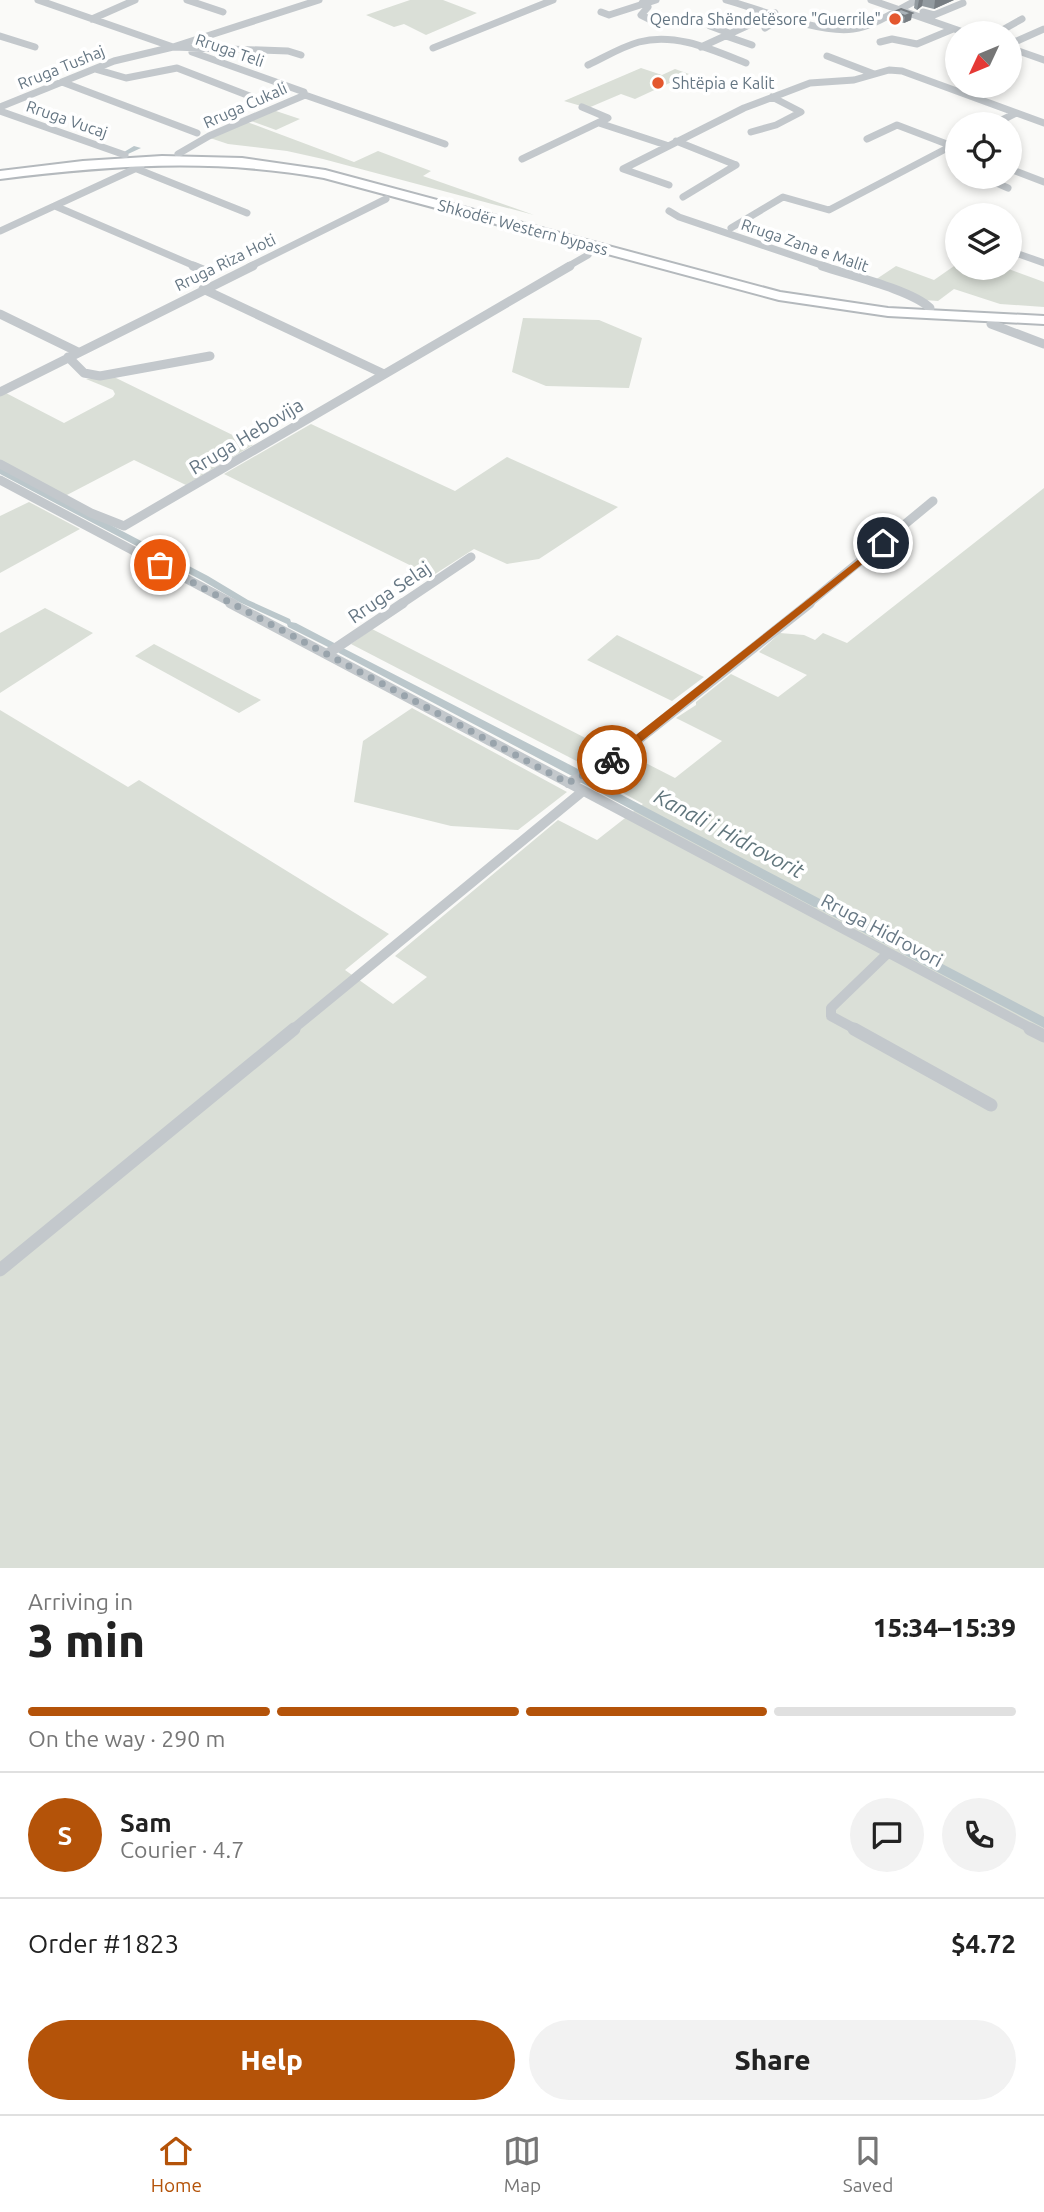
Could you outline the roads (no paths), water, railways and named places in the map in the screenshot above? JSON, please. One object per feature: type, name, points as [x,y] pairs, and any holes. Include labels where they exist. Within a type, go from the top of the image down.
[{"type":"highway","name":"Shkodër Western bypass","points":[[0,173],[125,155],[240,156],[311,165],[756,284],[849,302],[1044,314]]},
{"type":"highway","name":"Shkodër Western bypass","points":[[0,173],[126,160],[180,158],[251,161],[325,174],[779,296],[888,312],[1044,320]]},
{"type":"street","name":"Rruga Teli","points":[[38,0],[304,92],[305,95]]},
{"type":"street","points":[[92,19],[135,0]]},
{"type":"street","points":[[187,0],[223,12]]},
{"type":"street","points":[[177,47],[319,0]]},
{"type":"street","points":[[433,48],[553,0]]},
{"type":"street","points":[[634,0],[648,7],[641,15],[649,19]]},
{"type":"street","points":[[601,12],[608,15],[656,0]]},
{"type":"street","points":[[726,0],[829,28],[855,29],[918,0]]},
{"type":"street","points":[[871,0],[945,26]]},
{"type":"street","points":[[905,6],[934,15],[963,3]]},
{"type":"street","points":[[701,47],[775,13]]},
{"type":"street","points":[[1018,21],[1022,19]]},
{"type":"street","points":[[760,20],[771,24],[765,28]]},
{"type":"street","points":[[791,26],[804,21]]},
{"type":"street","points":[[710,26],[752,46]]},
{"type":"street","points":[[814,35],[829,28]]},
{"type":"street","points":[[1022,39],[1044,29]]},
{"type":"street","points":[[880,42],[892,39],[917,44],[945,32]]},
{"type":"street","points":[[0,36],[35,47]]},
{"type":"street","points":[[588,65],[649,40],[668,39],[746,63]]},
{"type":"street","name":"Rruga Teli","points":[[177,47],[288,51],[301,55]]},
{"type":"street","name":"Rruga Tushaj","points":[[0,109],[114,61],[177,47]]},
{"type":"street","points":[[1022,52],[1044,60]]},
{"type":"street","points":[[1022,56],[1026,54]]},
{"type":"street","points":[[827,56],[874,74]]},
{"type":"street","points":[[95,69],[126,78],[177,68],[260,100]]},
{"type":"street","points":[[669,185],[623,169],[666,145],[772,97],[816,81],[854,80],[895,69],[945,84]]},
{"type":"street","points":[[62,82],[197,133]]},
{"type":"street","name":"Rruga Cukali","points":[[178,154],[209,136],[305,95],[445,144]]},
{"type":"street","points":[[751,132],[776,125],[802,113],[772,97]]},
{"type":"street","points":[[981,98],[1014,112]]},
{"type":"street","points":[[522,159],[608,118],[582,107]]},
{"type":"street","name":"Rruga Vucaj","points":[[0,109],[125,155]]},
{"type":"street","points":[[1022,115],[1044,123]]},
{"type":"street","points":[[599,123],[666,145]]},
{"type":"street","points":[[867,139],[897,125],[945,144]]},
{"type":"street","points":[[676,141],[736,165],[683,197]]},
{"type":"street","points":[[731,228],[783,197],[828,210],[945,152]]},
{"type":"street","points":[[0,231],[139,168],[247,214]]},
{"type":"street","points":[[1022,174],[1044,182]]},
{"type":"street","name":"Rruga Riza Hoti","points":[[0,392],[386,198]]},
{"type":"street","points":[[55,206],[204,270]]},
{"type":"street","name":"Rruga Zana e Malit","points":[[669,211],[679,217],[899,292],[926,303],[930,308]]},
{"type":"street","name":"Rruga Hebovija","points":[[0,464],[91,513],[124,526],[588,255]]},
{"type":"street","points":[[1022,255],[1044,263]]},
{"type":"street","points":[[203,289],[384,374]]},
{"type":"street","points":[[0,314],[78,352]]},
{"type":"street","points":[[991,324],[1044,344]]},
{"type":"street","points":[[68,358],[85,373],[100,376],[210,356]]},
{"type":"street","name":"Rruga Hidrovori","points":[[0,480],[1044,1036]]},
{"type":"street","points":[[568,783],[605,766],[933,501]]},
{"type":"street","name":"Rruga Selaj","points":[[327,654],[471,557]]},
{"type":"street","points":[[0,1270],[583,791]]},
{"type":"street","points":[[888,953],[831,1008],[831,1016],[991,1105]]},
{"type":"waterway","points":[[128,152],[137,148]]},
{"type":"waterway","name":"Kanali i Hidrovorit","points":[[0,470],[112,530]]},
{"type":"waterway","name":"Kanali i Hidrovorit","points":[[115,532],[204,578]]},
{"type":"waterway","name":"Kanali i Hidrovorit","points":[[208,581],[243,600]]},
{"type":"waterway","name":"Kanali i Hidrovorit","points":[[249,603],[286,621]]},
{"type":"waterway","name":"Kanali i Hidrovorit","points":[[292,625],[334,646]]},
{"type":"waterway","name":"Kanali i Hidrovorit","points":[[343,651],[576,773]]},
{"type":"waterway","name":"Kanali i Hidrovorit","points":[[584,779],[819,904]]},
{"type":"waterway","name":"Kanali i Hidrovorit","points":[[828,908],[894,943]]},
{"type":"waterway","name":"Kanali i Hidrovorit","points":[[906,950],[1044,1023]]},
{"type":"place","name":"Qendra Shëndetësore \"Guerrile\"","points":[[895,19]]},
{"type":"place","name":"Shtëpia e Kalit","points":[[658,83]]}]
